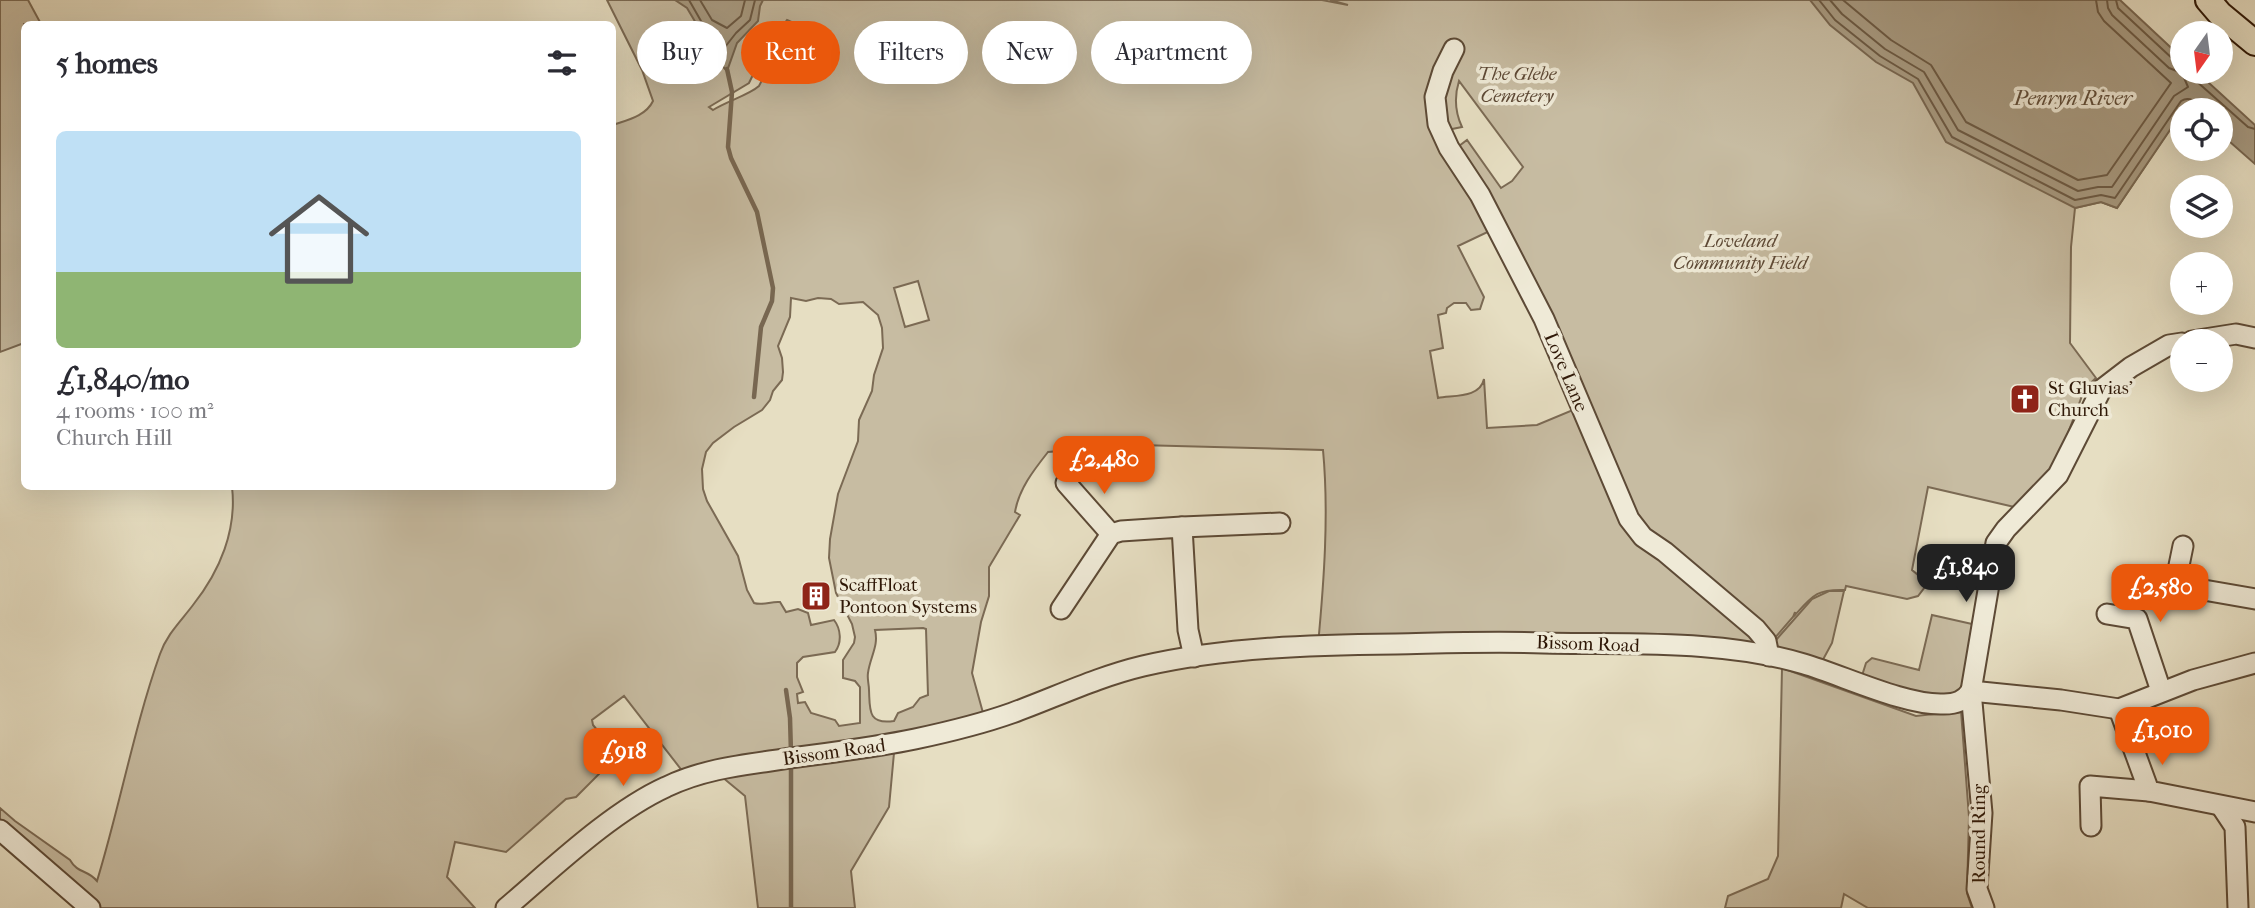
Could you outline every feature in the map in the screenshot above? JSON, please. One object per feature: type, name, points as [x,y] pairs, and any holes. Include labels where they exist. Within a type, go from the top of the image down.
[{"type":"main road","points":[[2208,0],[2220,14],[2255,43]]},
{"type":"street","name":"Love Lane","points":[[1454,49],[1443,71],[1435,97],[1438,124],[1449,148],[1480,195],[1544,319],[1629,519],[1643,537],[1665,552],[1756,629],[1766,641],[1769,656]]},
{"type":"street","points":[[2233,334],[2255,338]]},
{"type":"street","name":"Round Ring","points":[[1984,908],[1977,889],[1982,813],[1970,691],[1993,554],[1998,539],[2058,475],[2101,390],[2131,367],[2170,345]]},
{"type":"street","points":[[1066,483],[1111,534]]},
{"type":"street","points":[[1061,609],[1111,534],[1182,527],[1280,523]]},
{"type":"street","points":[[1182,527],[1188,630],[1194,657]]},
{"type":"street","points":[[2183,546],[2175,585],[2255,599]]},
{"type":"street","points":[[2107,614],[2137,619],[2161,691]]},
{"type":"street","name":"Bissom Road","points":[[506,908],[607,824],[654,792],[709,771],[910,740],[949,731],[1007,714],[1104,677],[1143,666],[1194,657],[1304,646],[1490,642],[1682,647],[1769,656],[1802,663],[1909,699],[1930,703],[1957,702],[1967,697],[1970,691]]},
{"type":"street","points":[[1970,691],[2119,709],[2161,691],[2255,663]]},
{"type":"street","points":[[2119,709],[2149,791]]},
{"type":"street","points":[[2091,826],[2090,786],[2149,791],[2255,812]]},
{"type":"street","points":[[2221,806],[2235,827],[2238,908]]},
{"type":"street","points":[[0,830],[90,908]]},
{"type":"green space","points":[[0,0],[28,0],[39,21],[21,21],[21,344],[0,352]]},
{"type":"green space","points":[[607,0],[726,0],[723,21],[637,21],[637,60]]},
{"type":"green space","points":[[730,0],[1322,0],[1348,5],[1330,0],[2064,0],[2092,38],[2134,58],[2180,98],[2170,98],[2170,129],[2117,208],[2101,202],[2075,208],[2071,247],[2070,343],[2096,378],[2085,388],[2065,441],[2073,443],[2055,477],[2023,509],[1928,487],[1912,570],[1928,583],[1918,596],[1907,599],[1846,586],[1845,590],[1822,592],[1811,598],[1795,615],[1795,612],[1767,647],[1766,641],[1757,629],[1666,552],[1643,537],[1629,519],[1544,317],[1475,183],[1454,152],[1467,140],[1501,188],[1512,181],[1523,167],[1459,81],[1456,104],[1462,127],[1442,131],[1436,116],[1437,86],[1433,107],[1437,124],[1496,228],[1458,246],[1484,297],[1480,309],[1471,310],[1466,303],[1454,303],[1447,308],[1446,313],[1438,315],[1443,348],[1430,351],[1438,398],[1472,393],[1482,385],[1484,379],[1487,428],[1537,425],[1580,407],[1628,519],[1643,538],[1676,562],[1756,630],[1765,641],[1768,655],[1681,647],[1530,641],[1318,645],[1326,523],[1323,450],[1138,445],[1048,452],[1023,488],[1015,512],[1020,515],[989,567],[989,596],[981,622],[972,673],[985,720],[906,740],[726,767],[687,777],[624,696],[592,720],[593,725],[615,752],[599,767],[602,771],[576,797],[566,799],[506,852],[455,842],[447,877],[475,908],[91,908],[0,829],[0,808],[70,860],[76,868],[97,881],[142,710],[160,654],[170,634],[203,592],[219,564],[232,519],[232,490],[616,490],[616,124],[641,114],[653,101],[647,84],[727,84],[726,21]],"holes":[[[918,281],[929,320],[905,327],[894,288]],[[791,298],[806,301],[818,298],[831,299],[839,304],[863,302],[878,315],[882,328],[883,348],[872,391],[859,420],[858,441],[838,494],[830,539],[829,558],[836,593],[852,624],[855,637],[843,660],[843,678],[855,681],[860,687],[860,723],[839,726],[835,720],[811,713],[805,702],[798,703],[797,694],[803,692],[797,677],[797,663],[803,657],[835,652],[840,636],[834,620],[811,625],[808,613],[798,609],[786,612],[780,602],[754,603],[747,590],[738,556],[703,489],[702,469],[706,452],[734,427],[762,410],[782,380],[782,358],[778,346],[790,317]],[[926,629],[928,695],[920,698],[913,707],[898,713],[894,721],[879,721],[874,718],[870,709],[868,675],[875,646],[875,630]]]},
{"type":"green space","points":[[1829,591],[1844,591],[1832,643],[1819,667],[1768,649],[1812,599]]},
{"type":"green space","points":[[1932,615],[1981,626],[1961,700],[1860,682],[1866,663],[1872,658],[1919,670]]},
{"type":"green space","points":[[1782,668],[1916,716],[1961,711],[1969,817],[1967,893],[1972,908],[1868,908],[1844,894],[1841,908],[1725,908],[1728,896],[1768,879],[1778,856]]},
{"type":"green space","points":[[894,753],[889,807],[851,871],[855,908],[758,908],[745,796],[722,777]]},
{"type":"water","points":[[675,0],[763,0],[758,21],[741,21],[741,39],[727,71],[727,21],[695,21],[687,8]]},
{"type":"water","name":"Penryn River","points":[[1810,0],[2120,0],[2170,47],[2170,84],[2210,84],[2225,98],[2170,98],[2170,130],[2117,208],[2101,202],[2075,208],[1946,142],[1913,83],[1876,62],[1830,25]]},
{"type":"water","name":"Penryn River","points":[[2233,105],[2255,125],[2255,164],[2233,145]]},
{"type":"waterway","points":[[727,69],[732,92],[728,147],[757,212],[773,288],[772,301],[761,327],[754,397]]},
{"type":"waterway","points":[[786,690],[791,753]]},
{"type":"waterway","points":[[791,762],[791,908]]},
{"type":"place","name":"St Gluvias' Church","points":[[2025,399]]},
{"type":"place","name":"ScaffFloat Pontoon Systems","points":[[816,596]]},
{"type":"park label","name":"The Glebe Cemetery","points":[[1517,85]]},
{"type":"park label","name":"Loveland Community Field","points":[[1740,252]]}]
